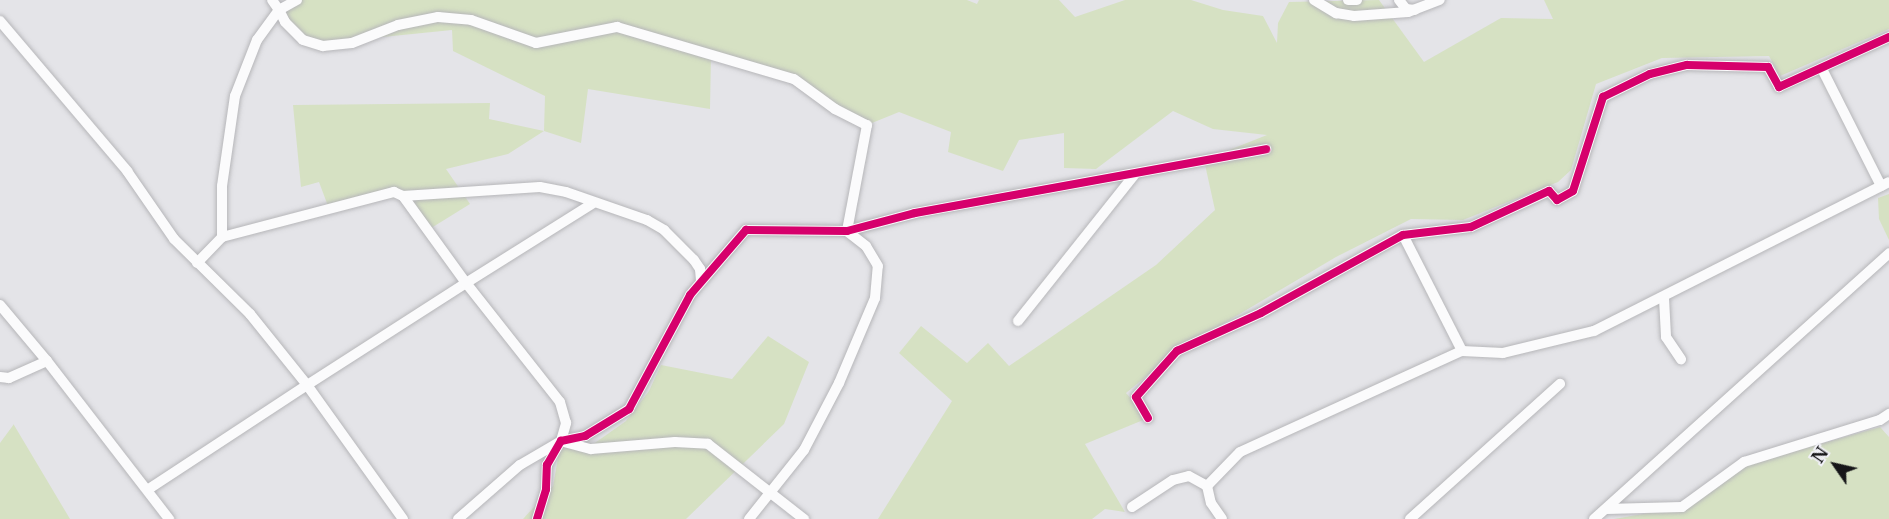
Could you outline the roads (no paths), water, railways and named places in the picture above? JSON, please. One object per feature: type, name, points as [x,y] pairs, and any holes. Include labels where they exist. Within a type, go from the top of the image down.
[{"type":"street","points":[[272,0],[296,35],[322,46],[352,43],[398,26],[438,17],[471,20],[536,43],[617,27],[794,79],[835,109],[867,125],[847,231]]},
{"type":"street","points":[[222,237],[222,186],[235,96],[257,40],[279,10],[297,0]]},
{"type":"street","points":[[1314,0],[1336,13],[1354,16],[1420,10],[1440,0]]},
{"type":"street","points":[[1348,0],[1357,0]]},
{"type":"street","points":[[1399,0],[1406,9],[1420,10]]},
{"type":"street","points":[[0,21],[127,171],[174,239],[250,314],[307,385],[403,519]]},
{"type":"street","points":[[1148,418],[1136,397],[1177,351],[1261,313],[1403,235],[1471,227],[1549,191],[1557,200],[1574,191],[1603,96],[1650,74],[1687,65],[1768,67],[1779,87],[1889,37]]},
{"type":"street","points":[[1207,486],[1240,452],[1462,351],[1503,353],[1594,331],[1664,298],[1885,184],[1822,69]]},
{"type":"street","points":[[458,519],[520,465],[561,441],[585,436],[628,408],[677,315],[701,281],[746,230],[847,231],[915,213],[1134,175],[1266,149]]},
{"type":"street","points":[[1018,321],[1134,175]]},
{"type":"street","points":[[197,263],[222,237],[376,194],[394,192],[404,196],[540,187],[647,220],[664,230],[694,260],[700,269],[701,281]]},
{"type":"street","points":[[404,196],[466,283],[560,402],[566,423],[561,441],[547,465],[546,489],[537,519]]},
{"type":"street","points":[[147,490],[307,385],[592,204]]},
{"type":"street","points":[[748,519],[804,450],[849,362],[875,298],[878,266],[866,246],[847,231]]},
{"type":"street","points":[[1403,235],[1462,351]]},
{"type":"street","points":[[1594,519],[1889,253]]},
{"type":"street","points":[[1664,298],[1666,337],[1682,359]]},
{"type":"street","points":[[0,305],[47,361],[169,519]]},
{"type":"street","points":[[0,377],[9,378],[47,361]]},
{"type":"street","points":[[1410,519],[1560,384]]},
{"type":"street","points":[[1606,509],[1682,507],[1744,462],[1880,420],[1889,414]]},
{"type":"street","points":[[561,441],[591,449],[675,442],[708,444],[772,490],[804,519]]},
{"type":"street","points":[[1132,507],[1173,480],[1189,476],[1207,486],[1211,503],[1222,519]]}]
